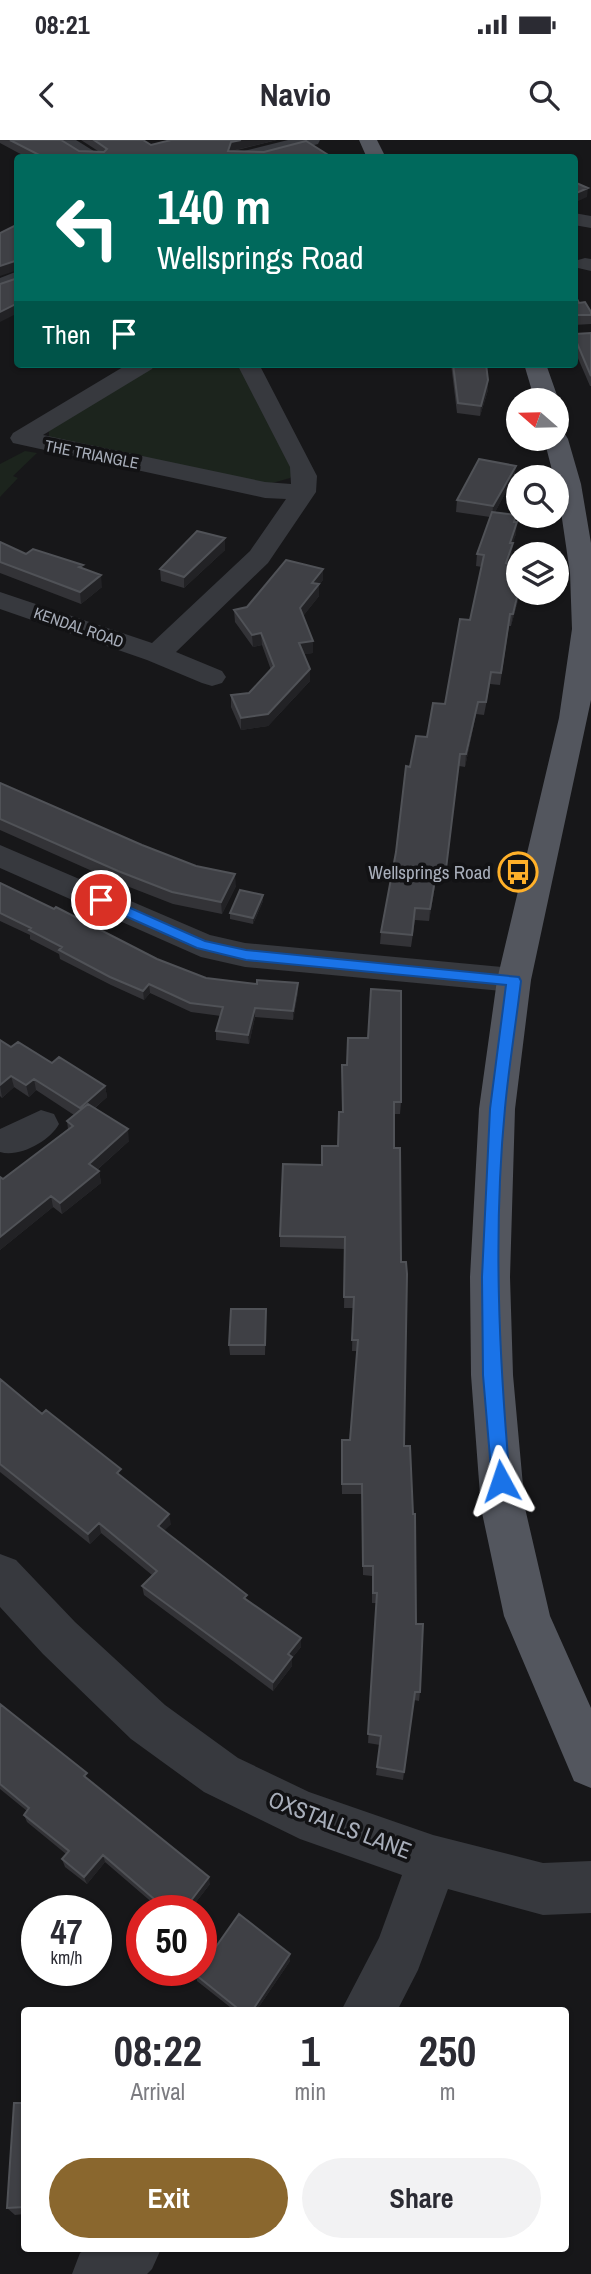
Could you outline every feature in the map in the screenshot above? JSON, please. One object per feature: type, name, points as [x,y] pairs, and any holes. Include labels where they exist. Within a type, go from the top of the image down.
[{"type":"main road","points":[[536,368],[543,388]]},
{"type":"main road","points":[[559,452],[587,574],[589,629],[574,718],[514,981],[498,1109],[490,1277],[492,1375],[503,1508],[527,1616],[591,1764]]},
{"type":"street","points":[[62,140],[88,154]]},
{"type":"street","points":[[255,154],[311,140]]},
{"type":"street","name":"THE TRIANGLE","points":[[22,438],[137,368]]},
{"type":"street","points":[[157,654],[259,557],[303,492],[305,477],[302,467],[250,368]]},
{"type":"street","points":[[0,452],[22,438]]},
{"type":"street","name":"THE TRIANGLE","points":[[22,438],[265,489],[303,492]]},
{"type":"street","name":"KENDAL ROAD","points":[[0,600],[157,654],[212,677]]},
{"type":"street","points":[[0,855],[201,945],[246,955],[514,981]]},
{"type":"street","name":"OXSTALLS LANE","points":[[0,1575],[60,1638],[148,1723],[221,1775],[300,1814],[433,1860],[543,1889],[591,1887]]},
{"type":"street","points":[[370,2007],[400,1952],[433,1860]]},
{"type":"street","points":[[101,2274],[128,2252]]},
{"type":"shaded area","points":[[146,368],[243,368],[296,471],[290,478],[269,484],[49,437],[49,429]]},
{"type":"shaded area","points":[[25,451],[37,453],[13,476],[18,478],[0,497],[0,464]]},
{"type":"building","points":[[10,140],[61,140],[79,151],[104,152],[107,149],[94,140],[143,140],[151,145],[171,140],[241,140],[231,142],[228,151],[264,152],[306,141],[327,154],[37,154]]},
{"type":"building","points":[[578,184],[588,188],[578,192]]},
{"type":"building","points":[[14,226],[14,261],[0,266],[0,233]]},
{"type":"building","points":[[14,279],[14,305],[0,312],[0,284]]},
{"type":"building","points":[[578,301],[585,302],[591,315],[578,315]]},
{"type":"building","points":[[591,333],[591,376],[578,345],[578,334]]},
{"type":"building","points":[[454,368],[486,368],[488,380],[481,406],[458,403]]},
{"type":"building","points":[[479,459],[511,465],[506,465],[506,483],[493,506],[457,500]]},
{"type":"building","points":[[492,512],[506,514],[506,528],[515,528],[510,542],[506,542],[506,605],[515,605],[513,614],[510,614],[501,673],[491,672],[486,702],[478,702],[466,754],[460,754],[446,869],[437,868],[430,909],[415,908],[412,935],[381,932],[396,852],[406,766],[410,767],[416,736],[427,737],[433,703],[445,704],[460,619],[470,620],[484,555],[477,554]]},
{"type":"building","points":[[197,531],[225,538],[184,577],[160,569]]},
{"type":"building","points":[[0,542],[26,554],[33,549],[83,565],[79,567],[101,575],[80,592],[0,562]]},
{"type":"building","points":[[286,560],[323,569],[312,583],[319,584],[300,608],[313,641],[299,643],[310,669],[268,714],[241,718],[231,695],[249,693],[274,666],[261,633],[252,635],[234,610],[247,607]]},
{"type":"building","points":[[0,783],[196,866],[235,874],[221,902],[172,892],[0,819]]},
{"type":"building","points":[[0,883],[54,909],[56,907],[157,959],[206,978],[257,984],[257,980],[298,983],[293,1011],[255,1008],[248,1035],[216,1031],[223,1007],[190,1003],[149,984],[143,991],[59,950],[62,947],[0,913]]},
{"type":"building","points":[[240,890],[263,895],[253,918],[230,913]]},
{"type":"building","points":[[371,989],[401,991],[401,1102],[394,1102],[394,1148],[400,1148],[401,1262],[406,1262],[407,1274],[404,1446],[410,1446],[415,1514],[416,1624],[423,1624],[420,1692],[415,1692],[404,1772],[377,1767],[381,1736],[368,1734],[377,1593],[373,1593],[373,1566],[363,1566],[362,1484],[342,1484],[342,1440],[350,1440],[358,1340],[352,1340],[354,1297],[344,1297],[345,1237],[280,1236],[283,1164],[322,1165],[322,1146],[338,1146],[339,1112],[343,1112],[342,1065],[347,1065],[348,1038],[368,1038]]},
{"type":"building","points":[[0,1040],[11,1047],[18,1042],[52,1063],[59,1057],[105,1086],[80,1108],[34,1079],[26,1085],[11,1076],[0,1085]]},
{"type":"building","points":[[88,1104],[128,1129],[89,1164],[99,1171],[60,1203],[51,1196],[0,1237],[0,1177],[3,1179],[73,1126],[67,1121]]},
{"type":"building","points":[[231,1309],[266,1309],[265,1345],[229,1345]]},
{"type":"building","points":[[0,1379],[42,1414],[46,1410],[121,1469],[117,1473],[169,1514],[158,1526],[247,1595],[244,1598],[301,1638],[288,1654],[292,1657],[273,1682],[142,1586],[157,1571],[99,1523],[88,1534],[0,1464]]},
{"type":"building","points":[[0,1704],[87,1773],[84,1776],[209,1877],[195,1895],[149,1895],[103,1855],[84,1877],[62,1859],[69,1851],[24,1815],[29,1808],[0,1784]]},
{"type":"building","points":[[239,1914],[290,1954],[255,2007],[236,2007],[210,1986],[217,1986],[217,1945]]},
{"type":"building","points":[[14,2103],[21,2103],[21,2207],[7,2208]]},
{"type":"place","name":"Wellsprings Road","points":[[518,872]]},
{"type":"route","points":[[101,900],[201,945],[246,955],[514,981],[498,1109],[490,1277],[492,1375],[501,1481]]}]
